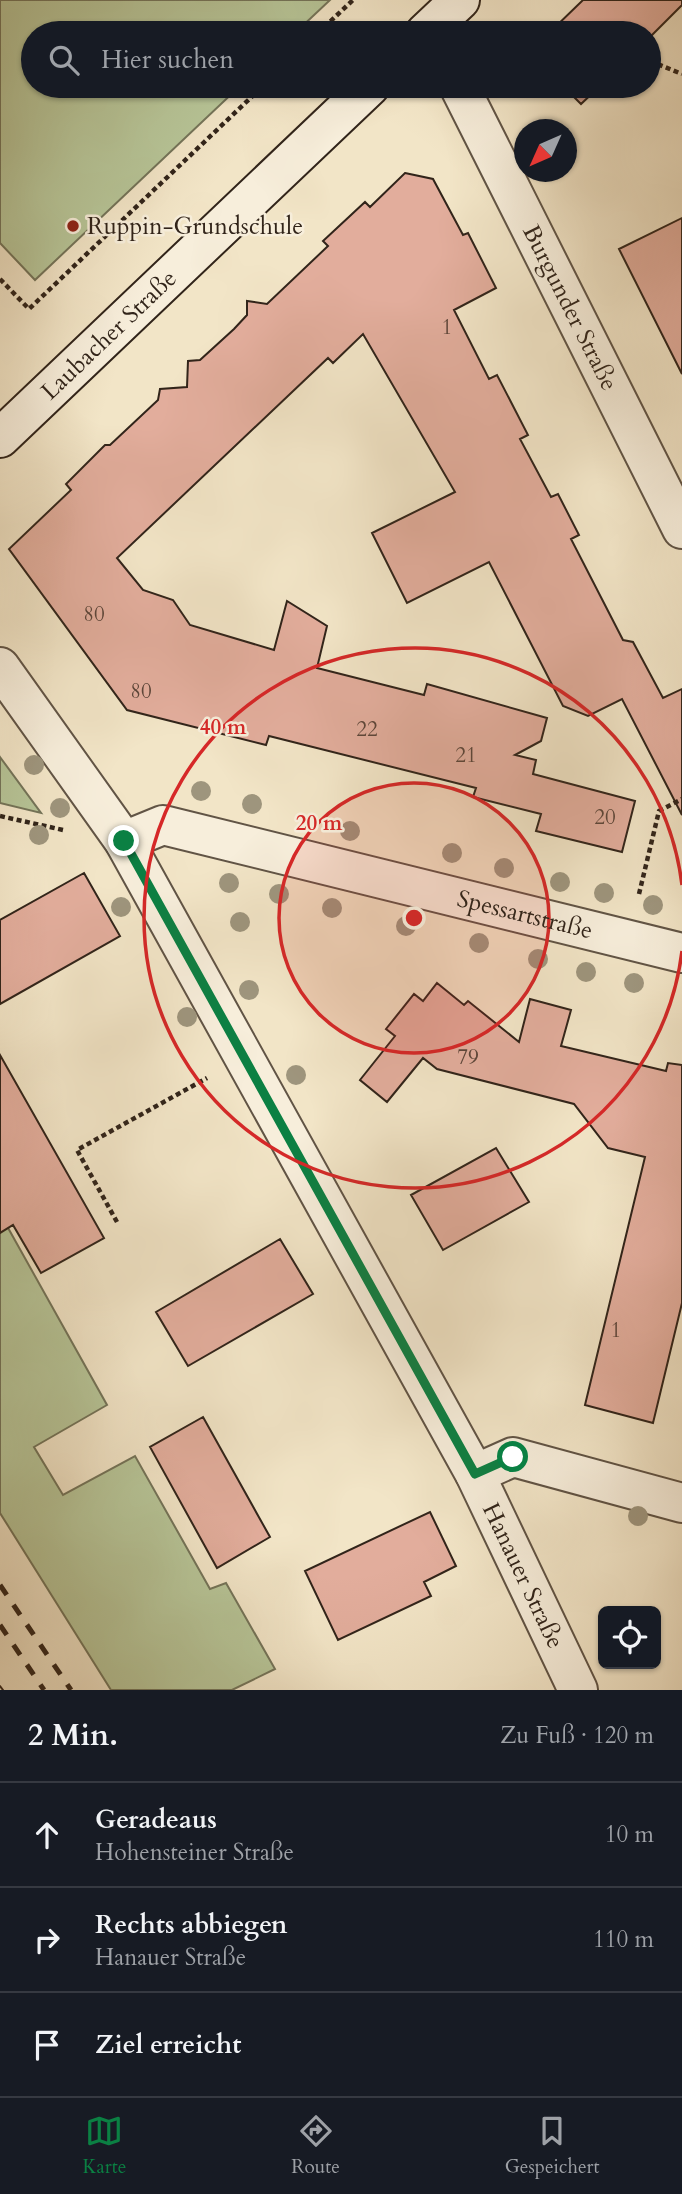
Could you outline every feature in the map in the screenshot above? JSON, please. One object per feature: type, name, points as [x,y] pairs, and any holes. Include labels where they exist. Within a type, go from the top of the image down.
[{"type":"street","points":[[438,21],[460,0]]},
{"type":"street","name":"Laubacher Straße","points":[[0,438],[357,98]]},
{"type":"street","name":"Burgunder Straße","points":[[466,98],[682,529]]},
{"type":"street","name":"Hanauer Straße","points":[[0,667],[124,841],[475,1474],[578,1690]]},
{"type":"street","name":"Spessartstraße","points":[[124,841],[163,825],[682,953]]},
{"type":"street","points":[[475,1474],[513,1457],[682,1503]]},
{"type":"path","points":[[331,21],[353,0]]},
{"type":"path","points":[[661,65],[682,74]]},
{"type":"path","points":[[0,279],[29,309],[250,98]]},
{"type":"path","points":[[639,894],[659,811],[682,799]]},
{"type":"path","points":[[0,816],[64,831]]},
{"type":"path","points":[[117,1222],[77,1150],[211,1076]]},
{"type":"green space","points":[[0,0],[330,0],[308,21],[21,21],[21,98],[227,98],[35,280],[0,243]]},
{"type":"green space","points":[[0,757],[41,813],[0,803]]},
{"type":"green space","points":[[0,1199],[7,1226],[107,1405],[34,1447],[63,1495],[135,1456],[210,1589],[226,1583],[275,1669],[232,1690],[111,1690],[0,1513]]},
{"type":"building","points":[[583,0],[682,0],[682,5],[661,26],[661,21],[561,21]]},
{"type":"building","points":[[575,98],[587,98],[581,104]]},
{"type":"building","points":[[405,173],[433,179],[463,235],[468,233],[496,288],[454,310],[489,379],[497,375],[528,435],[520,439],[551,497],[558,494],[579,535],[571,539],[623,640],[633,642],[663,698],[682,689],[682,815],[622,699],[588,716],[563,706],[489,562],[407,603],[372,533],[455,492],[363,334],[333,363],[328,358],[117,558],[143,590],[173,600],[190,625],[274,650],[287,601],[327,626],[317,668],[424,695],[427,684],[547,718],[541,741],[515,755],[536,760],[533,774],[635,801],[622,852],[536,831],[541,814],[473,797],[476,788],[269,736],[266,745],[127,710],[9,549],[71,490],[66,484],[105,445],[110,445],[158,400],[160,389],[187,387],[188,361],[200,360],[234,329],[247,315],[247,301],[267,304],[328,246],[323,241],[365,202],[370,207]]},
{"type":"building","points":[[682,218],[682,374],[619,249]]},
{"type":"building","points":[[84,873],[120,936],[0,1004],[0,920]]},
{"type":"building","points":[[437,983],[464,1005],[468,1001],[519,1042],[530,999],[571,1010],[561,1046],[666,1071],[668,1063],[682,1065],[682,1303],[653,1423],[585,1405],[645,1157],[608,1148],[574,1104],[437,1069],[423,1058],[387,1102],[360,1080],[395,1036],[386,1029],[414,994],[423,1001]]},
{"type":"building","points":[[0,1055],[104,1238],[41,1273],[13,1225],[0,1233]]},
{"type":"building","points":[[496,1148],[529,1202],[443,1250],[411,1195]]},
{"type":"building","points":[[280,1239],[313,1294],[188,1366],[156,1312]]},
{"type":"building","points":[[203,1417],[270,1537],[217,1568],[150,1447]]},
{"type":"building","points":[[430,1512],[456,1566],[424,1582],[431,1596],[338,1640],[305,1571]]},
{"type":"tram line","points":[[0,1686],[3,1690]]},
{"type":"railway","points":[[0,1585],[71,1690]]},
{"type":"railway","points":[[0,1625],[44,1690]]},
{"type":"place","name":"Ruppin-Grundschule","points":[[73,226]]},
{"type":"route","points":[[124,841],[475,1474],[513,1457]]}]
